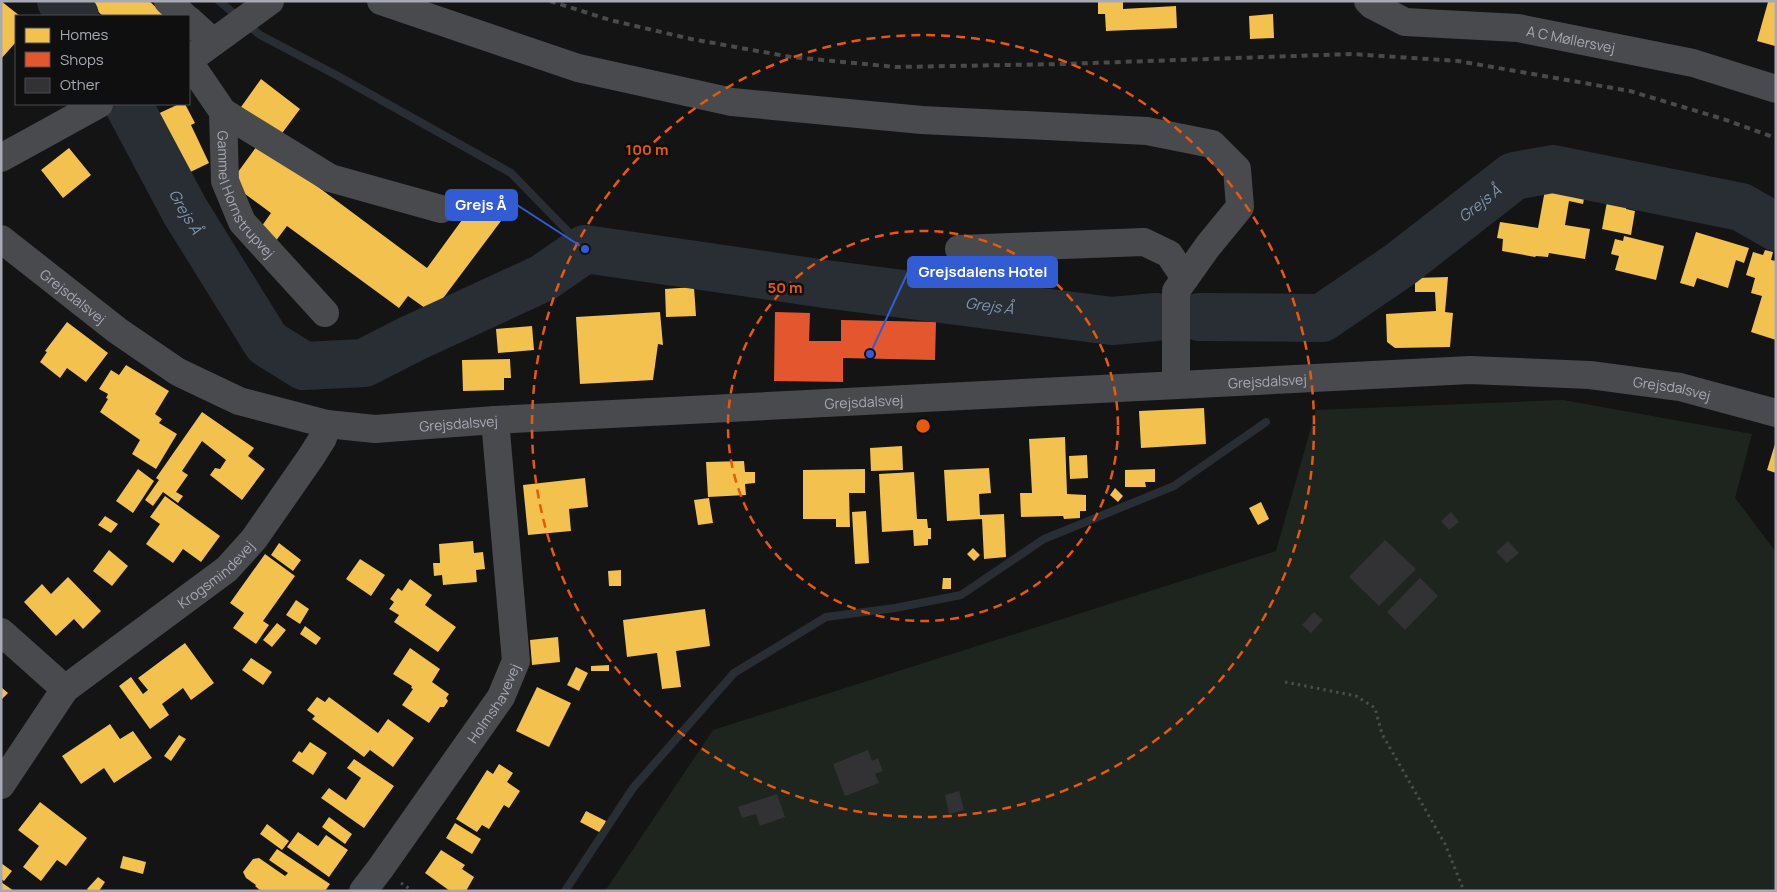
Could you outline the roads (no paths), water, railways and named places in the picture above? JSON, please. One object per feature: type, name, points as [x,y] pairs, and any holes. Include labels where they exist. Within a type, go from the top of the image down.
[{"type":"street","points":[[168,1],[183,15]]},
{"type":"street","points":[[381,1],[578,68],[732,102],[922,120],[1147,131],[1212,144],[1237,169],[1240,207],[1208,246],[1176,291],[1176,385]]},
{"type":"street","name":"A C Møllersvej","points":[[1368,1],[1372,5],[1405,22],[1518,28],[1693,63],[1776,88]]},
{"type":"street","name":"Gammel Hornstrupvej","points":[[190,60],[265,5]]},
{"type":"street","points":[[190,21],[215,41]]},
{"type":"street","name":"Gammel Hornstrupvej","points":[[190,62],[223,112],[225,181],[242,222],[325,313]]},
{"type":"street","points":[[1,158],[97,105]]},
{"type":"street","points":[[223,112],[330,178],[441,209]]},
{"type":"street","name":"Grejsdalsvej","points":[[1,239],[118,331],[178,372],[239,401],[327,424],[375,429],[495,420],[1470,370],[1590,375],[1680,387],[1776,413]]},
{"type":"street","points":[[959,249],[1144,242],[1168,254],[1185,278]]},
{"type":"street","name":"Holmshavevej","points":[[363,891],[501,697],[516,661],[495,420]]},
{"type":"street","name":"Krogsmindevej","points":[[1,785],[66,689],[227,569],[254,539],[311,457],[323,438],[327,424]]},
{"type":"street","points":[[1,632],[66,689]]},
{"type":"waterway","name":"Grejs Å","points":[[61,1],[74,15]]},
{"type":"waterway","points":[[219,1],[260,35],[338,76],[511,173],[585,249]]},
{"type":"waterway","name":"Grejs Å","points":[[129,105],[185,211],[267,343],[304,366],[364,363],[413,338],[543,278],[585,249],[825,284],[1112,321],[1156,317]]},
{"type":"waterway","name":"Grejs Å","points":[[1199,317],[1322,318],[1401,264],[1514,176],[1553,169],[1741,207],[1776,227]]},
{"type":"waterway","points":[[565,891],[633,788],[734,673],[826,617],[895,608],[961,595],[1044,539],[1174,486],[1266,422]]},
{"type":"railway","points":[[550,1],[610,20],[691,39],[791,57],[896,67],[1063,64],[1352,54],[1458,61],[1630,91],[1723,119],[1776,138]]},
{"type":"place","name":"Grejs Å","points":[[585,249]]},
{"type":"place","name":"Grejsdalens Hotel","points":[[870,354]]}]
